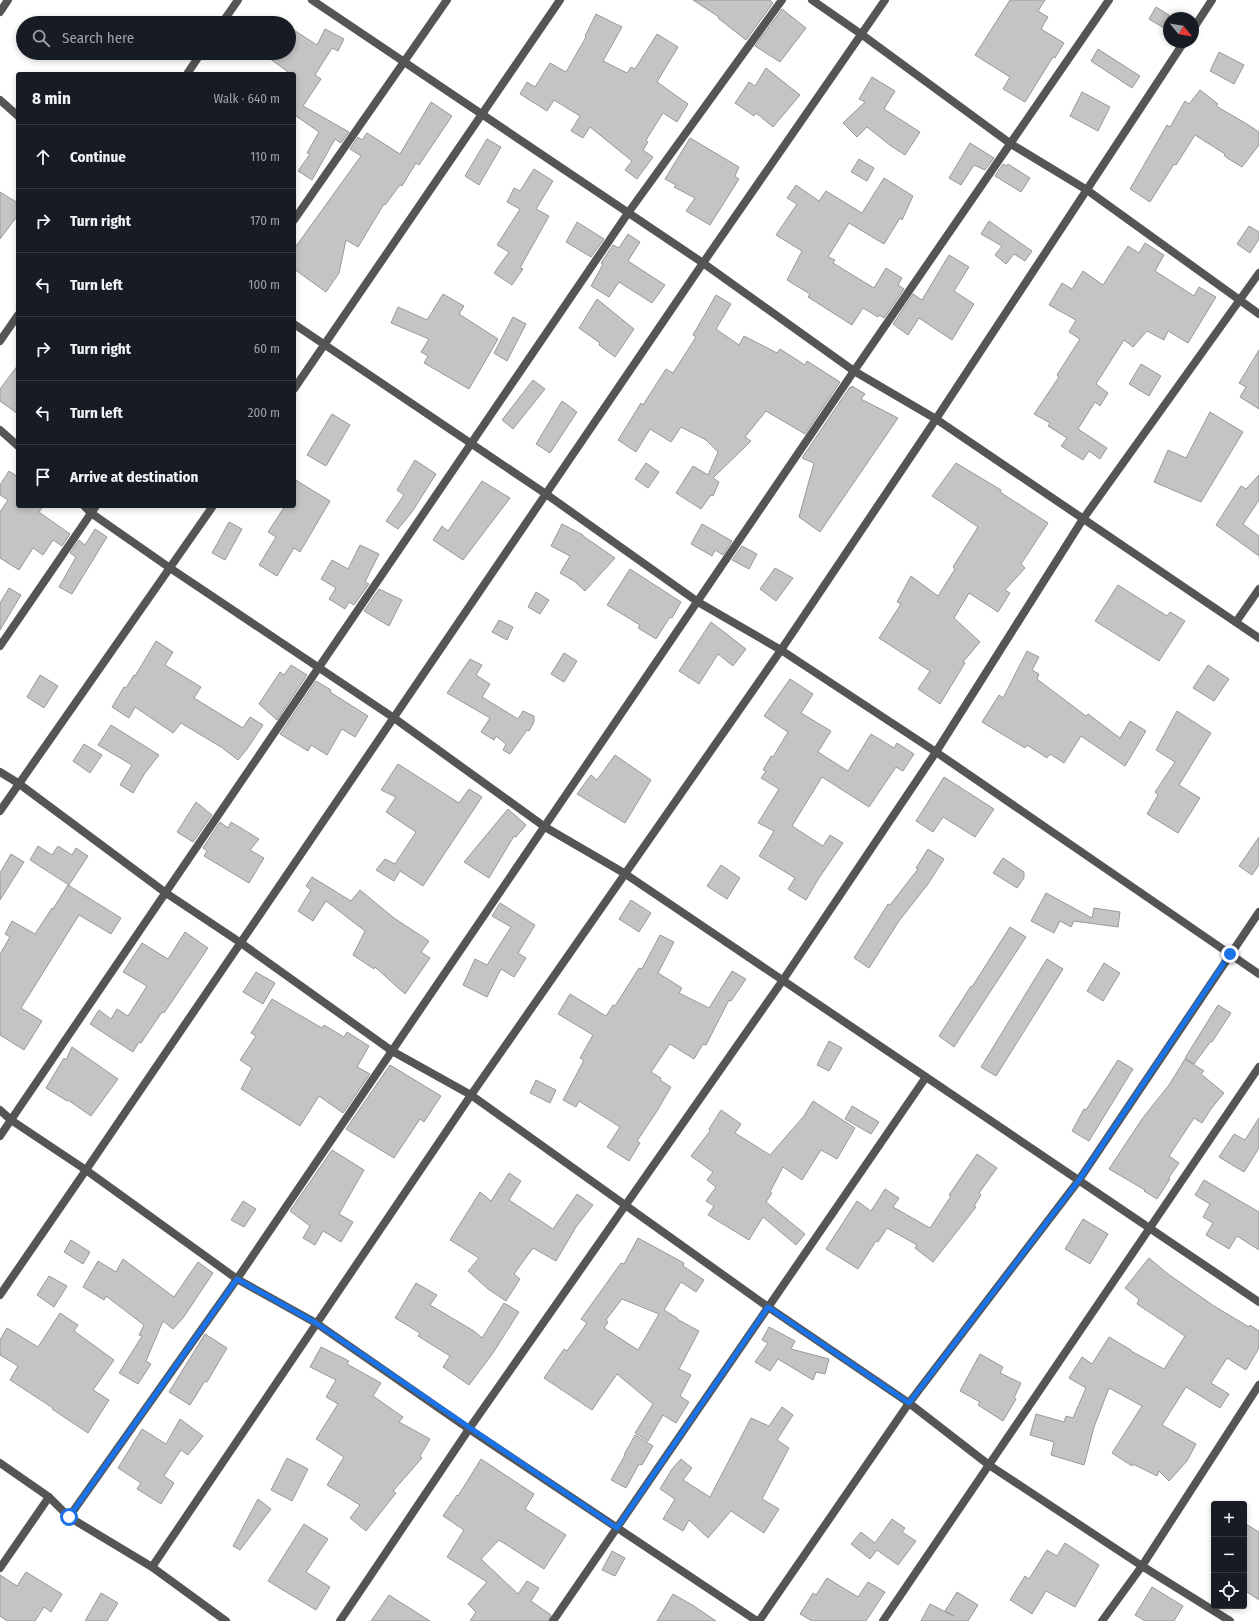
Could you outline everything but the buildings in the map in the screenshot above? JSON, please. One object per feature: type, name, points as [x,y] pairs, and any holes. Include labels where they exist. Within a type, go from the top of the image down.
[{"type":"street","points":[[0,12],[8,0]]},
{"type":"street","points":[[227,16],[238,0]]},
{"type":"street","points":[[312,0],[703,263],[854,371],[936,419],[1259,638]]},
{"type":"street","points":[[296,217],[447,0]]},
{"type":"street","points":[[296,386],[560,0]]},
{"type":"street","points":[[0,1136],[628,213],[782,0]]},
{"type":"street","points":[[812,0],[1011,144],[1087,190],[1259,314]]},
{"type":"street","points":[[0,1295],[703,263],[885,0]]},
{"type":"street","points":[[69,1517],[237,1279],[854,371],[1109,0]]},
{"type":"street","points":[[1199,20],[1212,0]]},
{"type":"street","points":[[152,1567],[471,1096],[624,873],[781,650],[936,419],[1180,48]]},
{"type":"street","points":[[187,72],[196,60]]},
{"type":"street","points":[[0,100],[16,114]]},
{"type":"street","points":[[340,1621],[470,1428],[783,980],[936,752],[1083,519],[1259,273]]},
{"type":"street","points":[[0,341],[16,318]]},
{"type":"street","points":[[296,325],[472,443],[698,602],[781,650],[936,752],[1259,974]]},
{"type":"street","points":[[0,430],[16,444]]},
{"type":"street","points":[[0,811],[18,783],[212,508]]},
{"type":"street","points":[[0,646],[94,509],[170,568],[394,718],[545,827],[624,873],[1259,1302]]},
{"type":"street","points":[[1236,622],[1259,589]]},
{"type":"street","points":[[0,772],[18,783],[166,893],[240,943],[392,1051],[471,1096],[768,1307],[909,1403],[989,1465],[1142,1566],[1230,1621]]},
{"type":"street","points":[[0,1110],[11,1120],[86,1170],[237,1279],[316,1323],[617,1528],[758,1621],[909,1403],[1079,1180],[1259,912]]},
{"type":"street","points":[[883,1621],[1259,1067]]},
{"type":"street","points":[[553,1621],[926,1077]]},
{"type":"street","points":[[1102,1621],[1142,1566],[1259,1385]]},
{"type":"street","points":[[0,1464],[49,1497],[69,1517],[152,1567],[226,1621]]},
{"type":"street","points":[[0,1568],[49,1497]]},
{"type":"route","points":[[69,1517],[237,1279],[316,1323],[617,1528],[768,1307],[909,1403],[1079,1180],[1230,954]]}]
